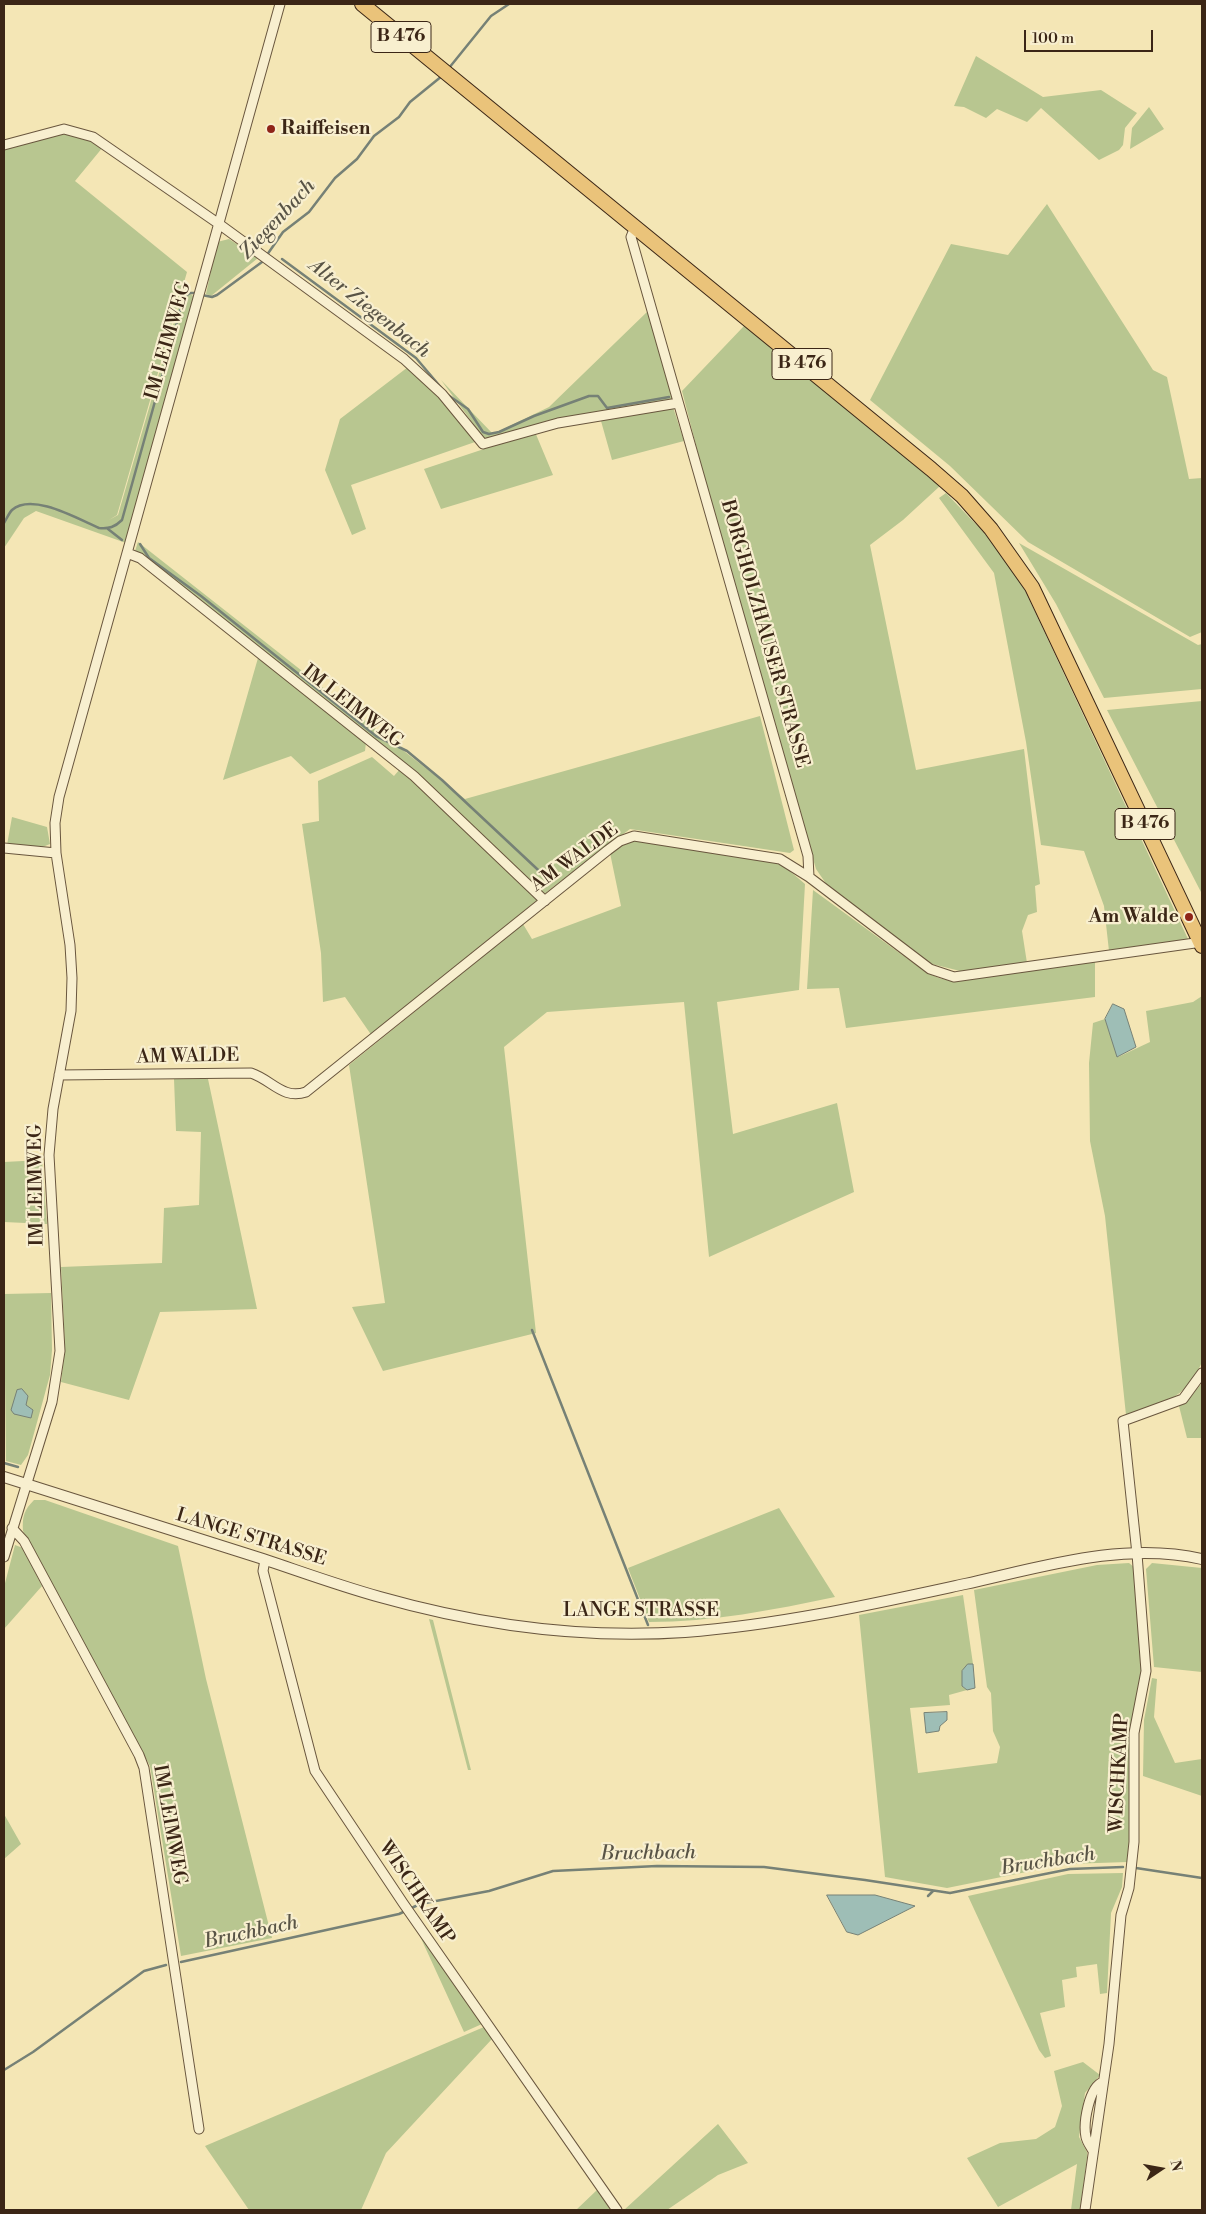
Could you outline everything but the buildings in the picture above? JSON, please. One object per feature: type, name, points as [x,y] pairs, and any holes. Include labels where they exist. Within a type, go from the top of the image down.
[{"type":"main road","name":"B 476","points":[[362,4],[962,496],[991,529],[1032,587],[1202,944]]},
{"type":"street","name":"IM LEIMWEG","points":[[4,1557],[52,1402],[60,1351],[49,1155],[53,1110],[71,1012],[72,978],[70,945],[56,853],[55,823],[59,798],[280,4]]},
{"type":"street","points":[[4,145],[64,129],[93,137],[219,224],[404,359],[442,394],[483,444],[558,423],[678,402]]},
{"type":"street","name":"BORGHOLZHAUSER STRASSE","points":[[635,227],[631,237],[808,856],[809,877]]},
{"type":"street","name":"IM LEIMWEG","points":[[127,553],[140,558],[414,776],[545,901]]},
{"type":"street","name":"AM WALDE","points":[[59,1075],[251,1073],[260,1076],[288,1094],[306,1092],[608,850],[620,841],[634,836],[780,859],[809,877],[930,968],[939,974],[954,977],[1202,944]]},
{"type":"street","points":[[4,848],[56,853]]},
{"type":"street","name":"WISCHKAMP","points":[[1085,2210],[1103,2082],[1120,1915],[1129,1888],[1134,1842],[1134,1733],[1146,1671],[1137,1554],[1123,1421],[1183,1399],[1202,1373]]},
{"type":"street","name":"LANGE STRASSE","points":[[4,1477],[379,1597],[437,1611],[523,1626],[604,1633],[682,1632],[780,1622],[1049,1564],[1097,1556],[1137,1554],[1188,1556],[1202,1559]]},
{"type":"street","name":"IM LEIMWEG","points":[[12,1528],[24,1541],[139,1755],[144,1768],[199,2129]]},
{"type":"street","name":"WISCHKAMP","points":[[265,1560],[263,1571],[315,1771],[403,1903],[617,2210]]},
{"type":"green space","points":[[976,56],[1043,97],[1101,90],[1137,113],[1125,128],[1123,145],[1119,150],[1099,160],[1041,108],[1027,122],[997,109],[986,118],[964,107],[954,106]]},
{"type":"green space","points":[[1149,107],[1164,129],[1130,149],[1132,128]]},
{"type":"green space","points":[[63,133],[92,138],[103,147],[75,181],[187,272],[117,515],[109,520],[118,515],[184,287],[194,297],[126,543],[36,511],[24,518],[4,548],[4,148]]},
{"type":"green space","points":[[1047,204],[1153,370],[1167,377],[1189,479],[1202,478],[1202,632],[1190,637],[1028,542],[950,466],[870,400],[951,244],[1008,255]]},
{"type":"green space","points":[[229,239],[258,258],[211,296],[206,294],[217,242]]},
{"type":"green space","points":[[649,310],[673,393],[671,401],[490,439],[483,437],[441,380],[493,434],[549,407]]},
{"type":"green space","points":[[744,326],[940,486],[903,520],[870,545],[916,770],[1024,749],[1040,884],[1035,886],[1037,912],[1028,915],[1022,931],[1027,963],[960,971],[928,963],[827,885],[816,869],[709,496],[682,391]]},
{"type":"green space","points":[[408,367],[442,398],[475,442],[351,485],[366,529],[352,535],[325,470],[340,419]]},
{"type":"green space","points":[[673,407],[684,441],[612,460],[601,421]]},
{"type":"green space","points":[[535,432],[553,475],[441,509],[424,469]]},
{"type":"green space","points":[[946,493],[991,540],[1020,580],[1188,939],[1109,951],[1104,906],[1084,851],[1041,845],[1026,742],[994,573],[939,498]]},
{"type":"green space","points":[[138,542],[465,799],[760,716],[794,850],[790,853],[630,829],[553,887],[372,1036],[345,997],[323,1002],[321,953],[302,824],[319,821],[318,781],[372,757],[394,776],[405,763],[135,551]]},
{"type":"green space","points":[[1019,543],[1198,645],[1202,644],[1202,689],[1104,698],[1056,604]]},
{"type":"green space","points":[[258,658],[366,742],[365,751],[310,774],[291,756],[223,780]]},
{"type":"green space","points":[[1202,701],[1202,894],[1107,710]]},
{"type":"green space","points":[[12,817],[47,827],[50,844],[40,848],[7,845]]},
{"type":"green space","points":[[644,839],[772,860],[784,866],[805,884],[799,990],[717,1002],[733,1134],[837,1103],[854,1192],[709,1257],[684,1002],[547,1012],[504,1047],[536,1333],[383,1371],[352,1307],[385,1303],[349,1065],[523,924],[532,939],[621,906],[610,853],[628,841]]},
{"type":"green space","points":[[813,890],[927,973],[939,978],[955,982],[1095,961],[1095,997],[846,1028],[839,988],[807,989]]},
{"type":"green space","points":[[1202,996],[1202,1362],[1188,1385],[1172,1398],[1126,1415],[1105,1216],[1090,1141],[1089,1063],[1093,1023],[1105,1019],[1118,1057],[1150,1042],[1146,1011],[1193,1002]]},
{"type":"green space","points":[[174,1079],[208,1079],[257,1309],[160,1312],[129,1400],[61,1382],[65,1348],[61,1267],[162,1263],[164,1208],[199,1205],[201,1132],[176,1131]]},
{"type":"green space","points":[[42,1160],[47,1224],[4,1222],[4,1162]]},
{"type":"green space","points":[[51,1293],[52,1350],[50,1375],[28,1455],[21,1465],[6,1461],[4,1294]]},
{"type":"green space","points":[[1202,1383],[1202,1438],[1187,1438],[1179,1406],[1186,1402]]},
{"type":"green space","points":[[34,1500],[45,1500],[178,1546],[206,1679],[272,1938],[181,1956],[150,1766],[23,1531],[24,1514]]},
{"type":"green space","points":[[779,1508],[835,1597],[719,1618],[649,1622],[628,1568]]},
{"type":"green space","points":[[15,1545],[23,1548],[42,1586],[4,1629],[4,1587]]},
{"type":"green space","points":[[1129,1563],[1135,1568],[1143,1657],[1128,1862],[1066,1864],[947,1888],[885,1877],[859,1615],[963,1595],[973,1664],[968,1664],[962,1686],[967,1690],[949,1695],[950,1705],[910,1708],[918,1773],[997,1763],[1000,1747],[993,1731],[991,1693],[987,1687],[974,1590],[1097,1565]]},
{"type":"green space","points":[[1152,1563],[1202,1568],[1202,1672],[1154,1667],[1146,1569]]},
{"type":"green space","points":[[429,1619],[433,1620],[471,1770],[468,1770]]},
{"type":"green space","points":[[1152,1678],[1157,1679],[1154,1717],[1175,1763],[1202,1759],[1202,1796],[1143,1776],[1144,1720]]},
{"type":"green space","points":[[4,1814],[21,1844],[4,1859]]},
{"type":"green space","points":[[1123,1873],[1122,1887],[1111,1913],[1107,1993],[1100,1994],[1097,1964],[1076,1967],[1077,1977],[1062,1980],[1065,2007],[1040,2013],[1051,2056],[1045,2058],[1039,2050],[968,1896],[1068,1874]]},
{"type":"green space","points":[[419,1934],[482,2024],[464,2032]]},
{"type":"green space","points":[[484,2027],[492,2039],[386,2153],[361,2210],[249,2210],[205,2146]]},
{"type":"green space","points":[[1083,2062],[1100,2075],[1085,2093],[1079,2137],[1087,2152],[1087,2158],[1080,2210],[1071,2210],[1077,2164],[998,2207],[967,2158],[1000,2143],[1036,2139],[1055,2127],[1062,2106],[1054,2071]]},
{"type":"green space","points":[[718,2124],[748,2163],[718,2175],[667,2210],[624,2210]]},
{"type":"green space","points":[[597,2190],[611,2210],[576,2210]]},
{"type":"water","points":[[1113,1004],[1124,1009],[1136,1047],[1117,1057],[1105,1019]]},
{"type":"water","points":[[22,1389],[28,1396],[26,1405],[33,1410],[31,1418],[14,1414],[11,1410],[17,1390]]},
{"type":"water","points":[[968,1664],[973,1664],[975,1688],[967,1690],[962,1686],[962,1671]]},
{"type":"water","points":[[947,1712],[947,1720],[940,1726],[939,1731],[926,1733],[924,1713]]},
{"type":"water","points":[[827,1895],[875,1895],[915,1906],[858,1935],[847,1932]]},
{"type":"waterway","name":"Ziegenbach","points":[[449,68],[491,16],[509,4]]},
{"type":"waterway","name":"Ziegenbach","points":[[202,295],[212,297],[217,295],[262,262],[283,232],[309,212],[335,178],[357,159],[374,136],[399,117],[410,102],[442,76]]},
{"type":"waterway","name":"Alter Ziegenbach","points":[[282,259],[416,358],[444,391]]},
{"type":"waterway","name":"Ziegenbach","points":[[4,523],[12,510],[21,505],[31,504],[55,509],[99,528],[112,527],[122,520],[184,297],[190,293],[197,293]]},
{"type":"waterway","name":"Alter Ziegenbach","points":[[448,395],[468,409],[483,432],[489,434],[499,432],[534,416],[589,396],[598,396],[607,408],[669,397]]},
{"type":"waterway","points":[[108,529],[122,540]]},
{"type":"waterway","points":[[140,544],[149,558],[201,596],[376,736],[407,751],[442,780],[551,882]]},
{"type":"waterway","points":[[532,1330],[648,1625]]},
{"type":"waterway","points":[[4,1463],[18,1467]]},
{"type":"waterway","name":"Bruchbach","points":[[181,1962],[399,1914],[420,1904],[489,1891],[553,1871],[657,1866],[764,1867],[950,1893],[1070,1869],[1123,1867]]},
{"type":"waterway","name":"Bruchbach","points":[[1136,1868],[1202,1878]]},
{"type":"waterway","name":"Bruchbach","points":[[928,1896],[933,1891]]},
{"type":"waterway","name":"Bruchbach","points":[[4,2070],[33,2052],[144,1971],[166,1965]]},
{"type":"place","name":"Raiffeisen","points":[[271,129]]},
{"type":"place","name":"Am Walde","points":[[1189,917]]}]
